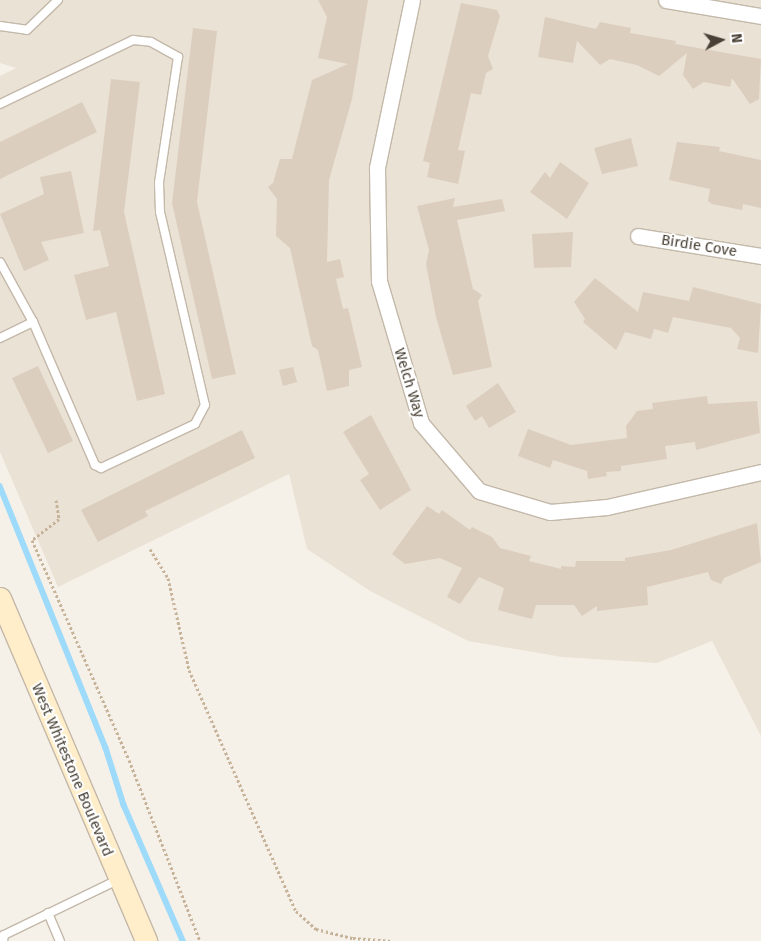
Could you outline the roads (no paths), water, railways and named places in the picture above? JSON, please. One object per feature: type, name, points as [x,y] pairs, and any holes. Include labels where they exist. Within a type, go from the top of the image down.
[{"type":"main road","name":"West Whitestone Boulevard","points":[[0,598],[118,880],[146,941]]},
{"type":"street","name":"Welch Way","points":[[412,0],[377,178],[380,281],[421,423],[479,491],[550,512],[607,507],[761,472]]},
{"type":"street","points":[[666,0],[761,16]]},
{"type":"street","name":"Birdie Cove","points":[[638,236],[761,256]]},
{"type":"lane","points":[[0,26],[27,30],[58,0]]},
{"type":"lane","points":[[0,104],[132,40],[151,42],[178,57],[159,183],[160,212],[205,406],[195,424],[101,468],[95,465],[33,322],[0,262]]},
{"type":"lane","points":[[0,338],[33,322]]},
{"type":"lane","points":[[4,939],[48,913],[118,880]]},
{"type":"lane","points":[[48,913],[60,941]]},
{"type":"waterway","points":[[0,486],[106,748],[124,805],[183,941]]}]
